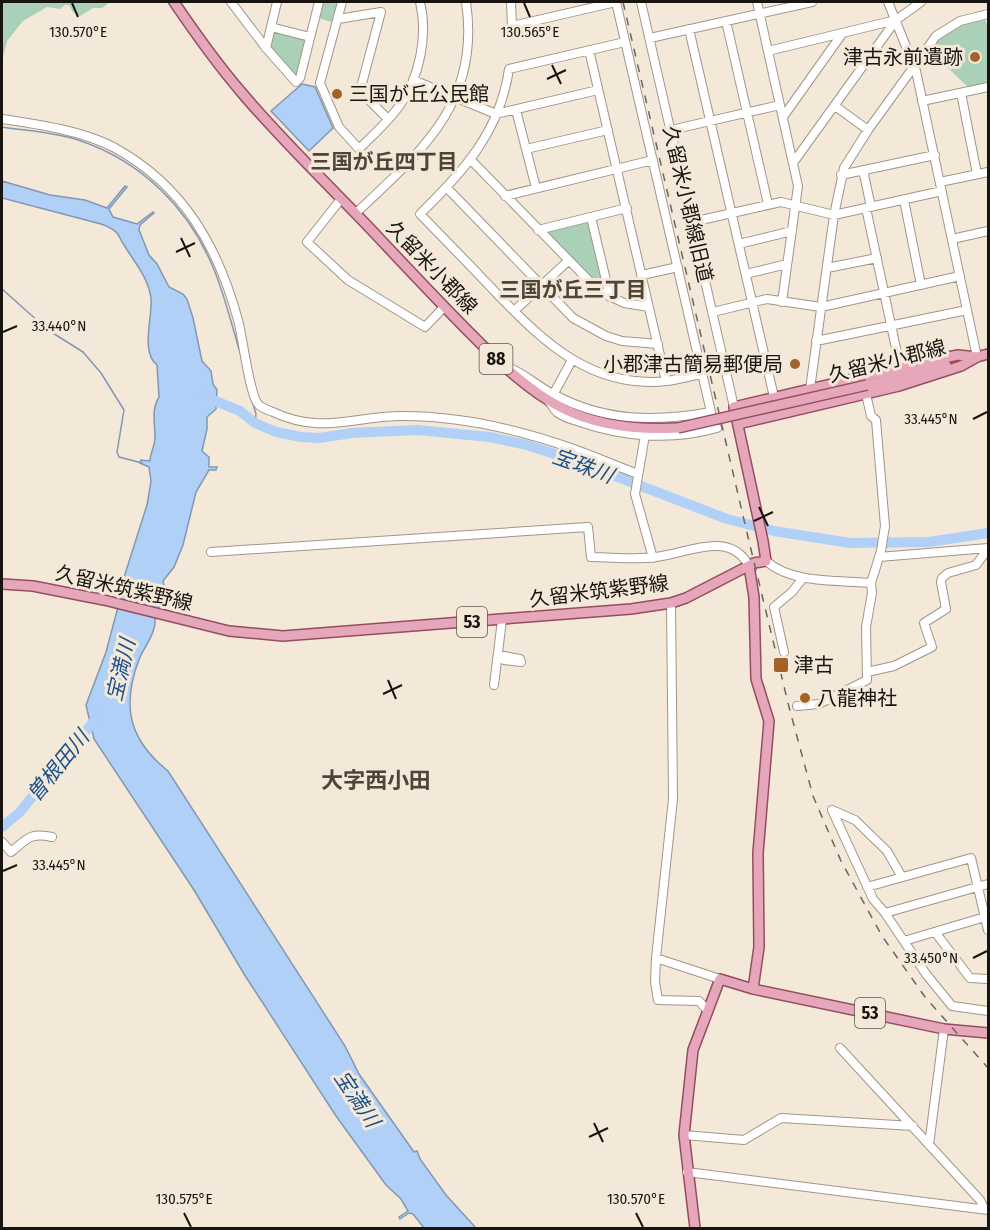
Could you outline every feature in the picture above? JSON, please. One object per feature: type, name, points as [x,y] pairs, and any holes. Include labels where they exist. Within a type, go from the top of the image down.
[{"type":"main road","name":"久留米小郡線","points":[[177,3],[203,44],[242,93],[341,199],[502,365],[550,397],[562,409],[602,422],[640,428],[678,428],[866,389],[976,357]]},
{"type":"main road","points":[[695,1228],[684,1135],[693,1050],[720,979],[753,989],[759,947],[758,853],[769,721],[756,679],[754,597],[749,566],[765,561],[759,520],[734,407],[900,367],[958,356],[976,357],[988,354]]},
{"type":"main road","points":[[738,424],[815,406],[866,389]]},
{"type":"main road","name":"久留米筑紫野線","points":[[2,584],[33,586],[104,600],[229,631],[283,636],[502,620],[631,609],[671,603],[686,598],[749,566]]},
{"type":"main road","name":"53","points":[[753,989],[944,1029],[988,1033]]},
{"type":"street","points":[[231,2],[266,48],[296,82],[300,78],[319,2]]},
{"type":"street","points":[[266,48],[278,2]]},
{"type":"street","points":[[342,2],[320,83],[339,127],[359,149],[400,106],[413,80],[421,52],[423,34],[420,2]]},
{"type":"street","points":[[356,213],[423,149],[439,128],[455,98],[466,61],[469,22],[466,2]]},
{"type":"street","points":[[511,2],[512,26],[616,2],[711,412],[657,420],[613,416],[550,397]]},
{"type":"street","name":"久留米小郡線旧道","points":[[641,2],[734,407]]},
{"type":"street","points":[[757,2],[798,186],[782,302]]},
{"type":"street","points":[[650,38],[812,2]]},
{"type":"street","points":[[888,2],[914,65],[935,155],[976,357]]},
{"type":"street","points":[[793,163],[896,20],[921,2]]},
{"type":"street","points":[[338,19],[381,12],[360,91],[388,119]]},
{"type":"street","points":[[815,406],[810,389],[841,175],[850,156],[868,129],[936,36],[952,25],[988,14]]},
{"type":"street","points":[[768,51],[896,20]]},
{"type":"street","points":[[726,21],[745,113],[768,204]]},
{"type":"street","points":[[271,27],[310,37]]},
{"type":"street","points":[[689,29],[774,397]]},
{"type":"street","points":[[783,117],[842,34]]},
{"type":"street","points":[[625,42],[509,69],[507,84],[496,114],[471,160],[420,214],[541,338],[572,360],[610,376],[651,381],[666,381],[703,374]]},
{"type":"street","points":[[589,50],[666,381]]},
{"type":"street","points":[[413,80],[496,114],[598,90]]},
{"type":"street","points":[[922,101],[988,87]]},
{"type":"street","points":[[961,93],[977,174]]},
{"type":"street","points":[[671,130],[780,105]]},
{"type":"street","points":[[835,106],[868,129]]},
{"type":"street","points":[[516,110],[536,188]]},
{"type":"street","points":[[2,119],[69,132],[115,148],[150,172],[176,196],[205,235],[223,275],[243,341],[250,382],[257,403],[262,407],[290,420],[311,424],[402,416],[491,425],[568,447],[638,476]]},
{"type":"street","points":[[526,149],[608,130]]},
{"type":"street","points":[[841,175],[935,155]]},
{"type":"street","points":[[471,160],[599,291],[633,306],[649,307]]},
{"type":"street","points":[[505,196],[653,160]]},
{"type":"street","points":[[863,170],[877,258],[900,367]]},
{"type":"street","points":[[940,182],[988,172]]},
{"type":"street","points":[[447,188],[573,318],[606,336],[622,341],[658,344]]},
{"type":"street","points":[[692,222],[781,202],[834,215],[942,192]]},
{"type":"street","points":[[341,199],[307,242],[348,280],[425,327],[444,307]]},
{"type":"street","points":[[904,200],[921,285]]},
{"type":"street","points":[[538,230],[627,208]]},
{"type":"street","points":[[591,217],[610,297]]},
{"type":"street","points":[[739,244],[792,231]]},
{"type":"street","points":[[952,239],[988,231]]},
{"type":"street","points":[[827,268],[877,258]]},
{"type":"street","points":[[514,311],[568,261]]},
{"type":"street","points":[[746,274],[787,264]]},
{"type":"street","points":[[642,275],[678,267]]},
{"type":"street","points":[[713,312],[767,299],[821,307],[960,276]]},
{"type":"street","points":[[816,341],[967,310]]},
{"type":"street","points":[[550,397],[572,360]]},
{"type":"street","points":[[797,706],[819,704],[867,680],[867,627],[872,593],[871,584],[885,526],[876,420],[871,416],[866,389]]},
{"type":"street","points":[[550,397],[558,414],[601,429],[671,436],[700,433],[717,428]]},
{"type":"street","points":[[645,435],[635,491],[654,558]]},
{"type":"street","points":[[211,552],[588,527],[591,557],[654,558],[714,545],[734,551],[744,557],[749,566]]},
{"type":"street","points":[[880,554],[988,548]]},
{"type":"street","points":[[976,565],[988,548]]},
{"type":"street","points":[[765,561],[785,572],[803,578],[871,584]]},
{"type":"street","points":[[867,672],[894,666],[932,647],[924,623],[946,609],[942,578],[948,573],[988,564]]},
{"type":"street","points":[[784,652],[774,607],[792,592],[803,578]]},
{"type":"street","points":[[671,603],[673,799],[655,982],[658,1000],[699,1001],[708,1011]]},
{"type":"street","points":[[494,685],[501,657],[502,620]]},
{"type":"street","points":[[902,877],[887,851],[855,820],[832,810],[873,899],[926,974],[952,1006],[988,1011]]},
{"type":"street","points":[[2,842],[10,852],[29,837],[38,834],[52,837]]},
{"type":"street","points":[[867,887],[971,858],[988,930]]},
{"type":"street","points":[[885,913],[988,884]]},
{"type":"street","points":[[904,941],[986,917]]},
{"type":"street","points":[[935,932],[970,978],[988,979]]},
{"type":"street","points":[[656,958],[720,979]]},
{"type":"street","points":[[929,1145],[944,1029]]},
{"type":"street","points":[[840,1048],[986,1209]]},
{"type":"street","points":[[684,1135],[744,1140],[781,1118],[913,1126]]},
{"type":"street","points":[[687,1172],[986,1209]]},
{"type":"green space","points":[[2,2],[110,2],[102,8],[93,8],[80,16],[73,12],[69,5],[60,9],[47,7],[23,21],[7,41],[2,61]]},
{"type":"green space","points":[[322,2],[338,2],[332,22],[318,18]]},
{"type":"green space","points":[[985,19],[988,28],[988,84],[969,88],[947,67],[940,68],[934,45],[939,39],[957,28]]},
{"type":"green space","points":[[273,29],[307,38],[297,75],[294,76],[270,48]]},
{"type":"green space","points":[[587,220],[590,222],[606,289],[603,291],[545,233],[546,230]]},
{"type":"water","points":[[302,84],[315,87],[333,128],[309,151],[271,111]]},
{"type":"water","name":"宝満川","points":[[2,181],[50,195],[85,200],[107,208],[125,186],[127,187],[109,209],[113,217],[137,224],[154,213],[140,225],[139,230],[149,255],[157,264],[169,287],[183,294],[187,299],[202,361],[211,371],[213,384],[217,390],[216,409],[207,417],[202,451],[209,457],[209,467],[217,467],[216,470],[209,470],[196,492],[183,545],[174,567],[163,581],[164,600],[155,617],[152,635],[134,674],[130,706],[132,720],[144,746],[168,771],[345,1046],[359,1074],[414,1152],[417,1151],[420,1159],[446,1195],[476,1228],[424,1228],[413,1214],[409,1213],[400,1219],[399,1217],[408,1211],[401,1199],[386,1185],[336,1116],[244,974],[194,890],[94,739],[86,705],[106,652],[118,607],[118,596],[147,505],[151,481],[149,467],[140,463],[141,460],[150,461],[155,441],[154,412],[159,397],[157,365],[149,352],[148,343],[151,298],[144,277],[118,234],[101,224],[2,198]]},
{"type":"waterway","points":[[2,127],[60,135],[101,149],[143,174],[161,190],[178,208],[205,249],[219,283],[242,359]]},
{"type":"waterway","points":[[2,289],[48,330],[83,352],[101,373],[124,410],[117,452],[119,457],[142,463]]},
{"type":"waterway","points":[[247,384],[256,414],[255,423]]},
{"type":"waterway","name":"宝珠川","points":[[203,396],[240,411],[255,423],[276,432],[301,437],[319,438],[352,433],[417,430],[490,437],[527,445],[576,461],[727,519],[774,531],[850,543],[929,542],[988,533]]},
{"type":"waterway","name":"曽根田川","points":[[2,827],[19,813],[99,715]]},
{"type":"railway","points":[[623,2],[748,537],[813,796],[841,861],[882,936],[925,997],[988,1068]]},
{"type":"place","name":"津古永前遺跡","points":[[975,57]]},
{"type":"place","name":"三国が丘公民館","points":[[337,94]]},
{"type":"place","name":"小郡津古簡易郵便局","points":[[795,364]]},
{"type":"place","name":"津古","points":[[781,665]]},
{"type":"place","name":"八龍神社","points":[[805,698]]},
{"type":"district","name":"三国が丘四丁目","points":[[384,162]]},
{"type":"district","name":"三国が丘三丁目","points":[[573,290]]},
{"type":"district","name":"大字西小田","points":[[376,780]]}]
